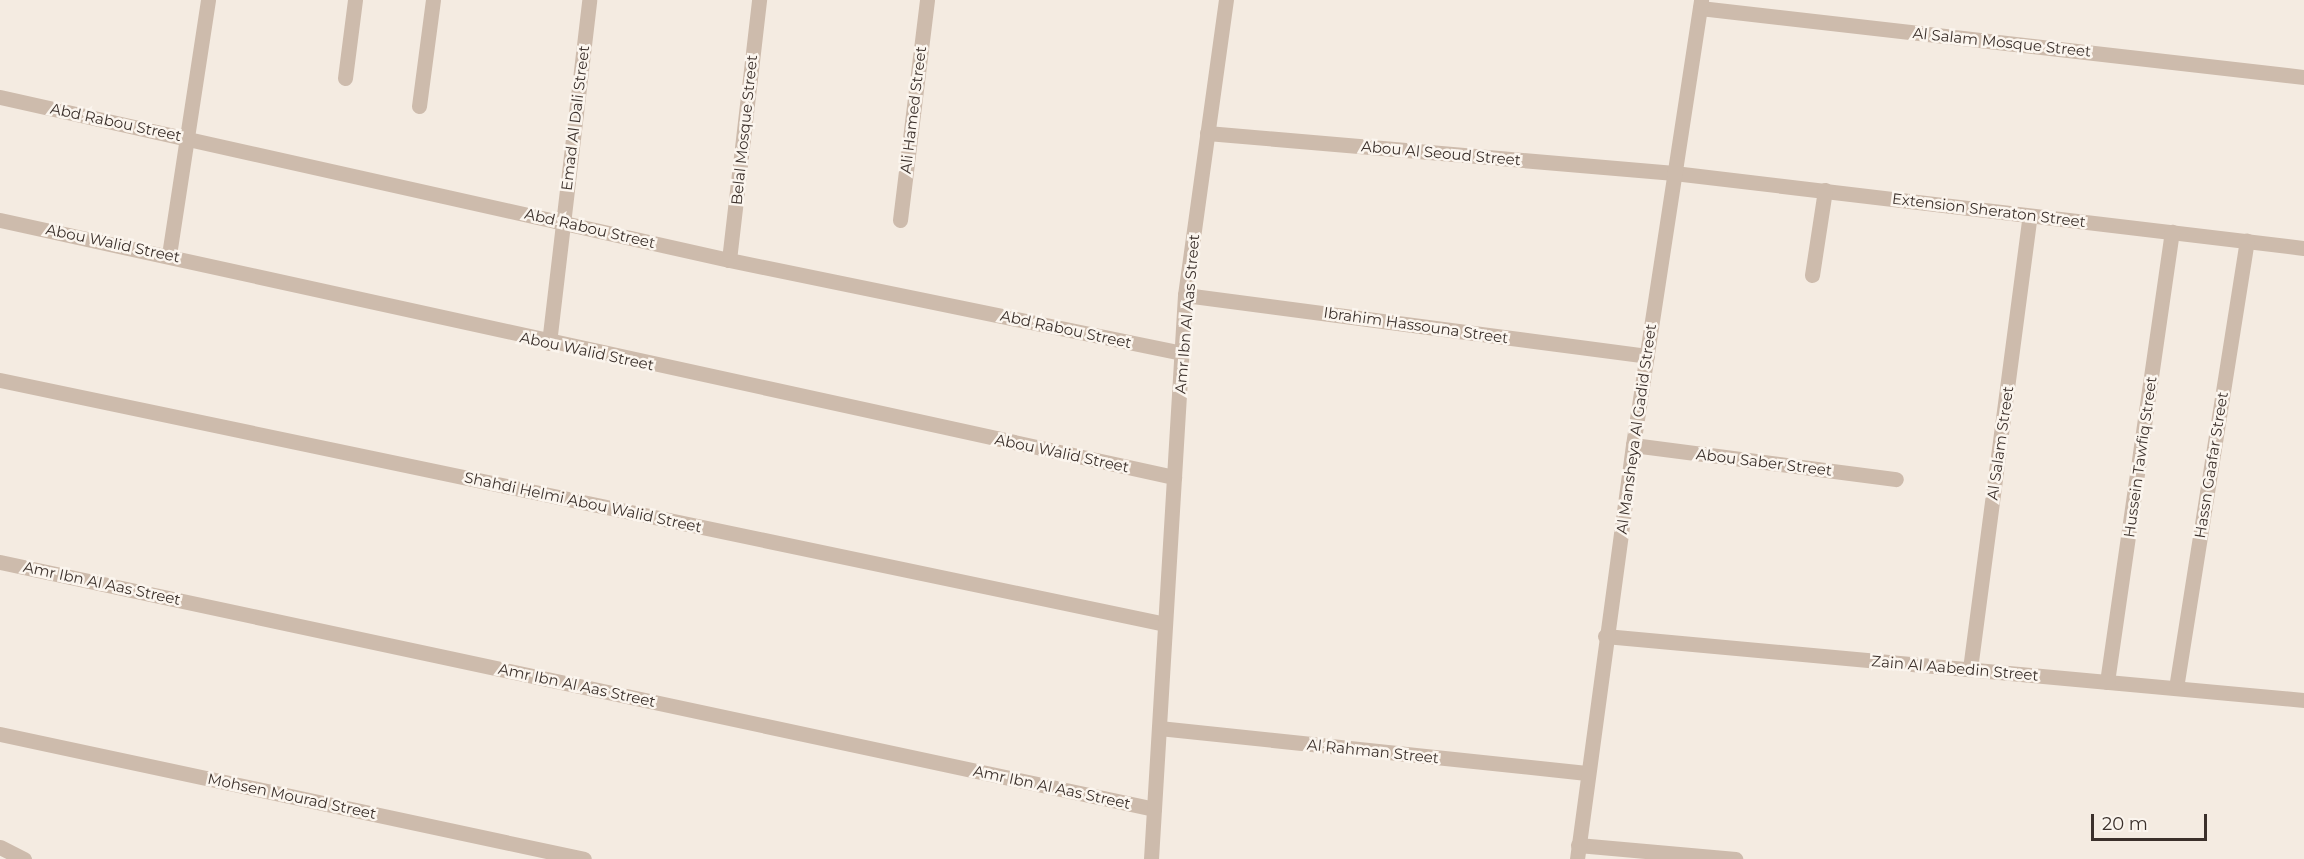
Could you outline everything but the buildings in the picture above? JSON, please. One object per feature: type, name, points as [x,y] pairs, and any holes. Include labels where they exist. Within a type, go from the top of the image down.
[{"type":"street","points":[[169,255],[208,0]]},
{"type":"street","points":[[345,78],[355,0]]},
{"type":"street","points":[[419,106],[433,0]]},
{"type":"street","name":"Emad Al Dali Street","points":[[549,343],[589,0]]},
{"type":"street","name":"Belal Mosque Street","points":[[729,260],[759,0]]},
{"type":"street","name":"Ali Hamed Street","points":[[900,220],[927,0]]},
{"type":"street","name":"Amr Ibn Al Aas Street","points":[[1151,859],[1185,295],[1226,0]]},
{"type":"street","name":"Al Salam Mosque Street","points":[[1700,4],[2304,77]]},
{"type":"street","name":"Al Mansheya Al Gadid Street","points":[[1577,852],[1605,636],[1700,4]]},
{"type":"street","name":"Abd Rabou Street","points":[[0,97],[563,221],[729,260],[1182,353]]},
{"type":"street","name":"Abou Al Seoud Street","points":[[1207,133],[1674,173]]},
{"type":"street","name":"Extension Sheraton Street","points":[[1674,173],[2304,248]]},
{"type":"street","points":[[1812,275],[1825,190]]},
{"type":"street","name":"Al Salam Street","points":[[1970,669],[2030,216]]},
{"type":"street","name":"Abou Walid Street","points":[[0,220],[169,255],[549,343],[1174,477]]},
{"type":"street","name":"Hussein Tawfiq Street","points":[[2107,682],[2172,232]]},
{"type":"street","name":"Hassn Gaafar Street","points":[[2176,688],[2247,241]]},
{"type":"street","name":"Ibrahim Hassouna Street","points":[[1185,295],[1647,356]]},
{"type":"street","name":"Shahdi Helmi Abou Walid Street","points":[[0,380],[1165,624]]},
{"type":"street","name":"Abou Saber Street","points":[[1633,445],[1896,479]]},
{"type":"street","name":"Amr Ibn Al Aas Street","points":[[0,562],[1154,809]]},
{"type":"street","name":"Zain Al Aabedin Street","points":[[1605,636],[2304,700]]},
{"type":"street","name":"Al Rahman Street","points":[[1159,728],[1587,773]]},
{"type":"street","name":"Mohsen Mourad Street","points":[[0,734],[584,859]]},
{"type":"street","points":[[0,847],[24,859]]},
{"type":"street","points":[[1577,852],[1735,859]]}]
